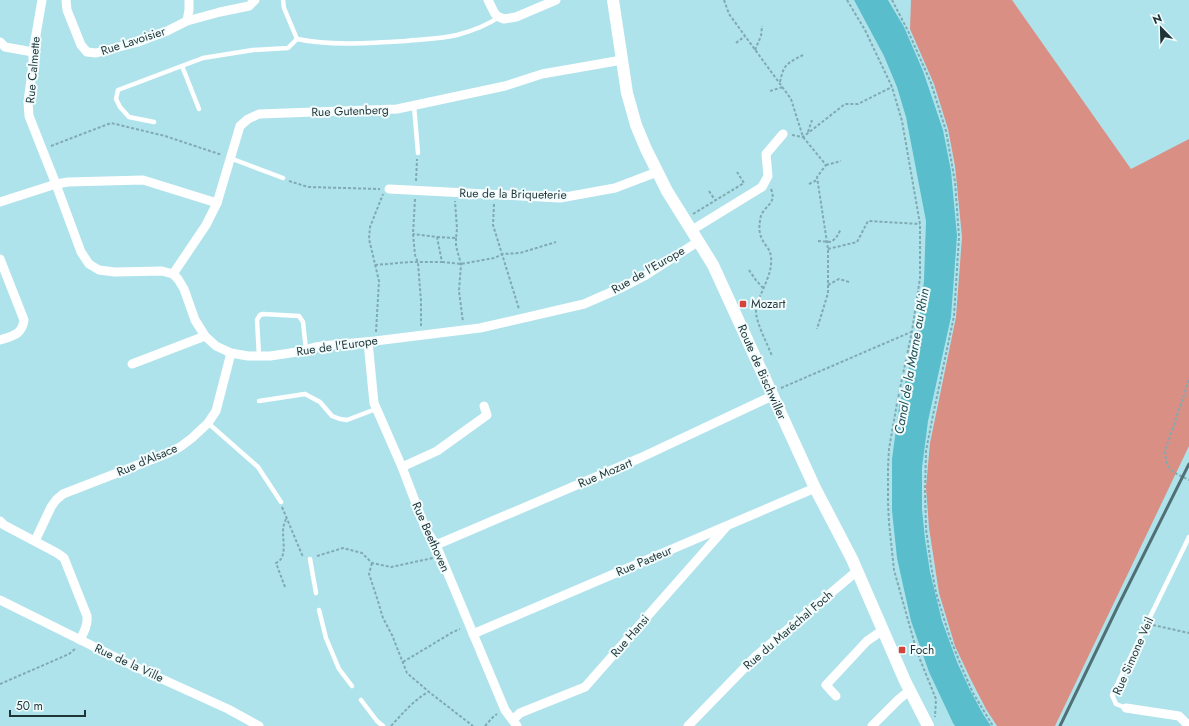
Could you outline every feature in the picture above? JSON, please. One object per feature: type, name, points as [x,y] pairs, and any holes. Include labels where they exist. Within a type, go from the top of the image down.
[{"type":"main road","name":"Route de Bischwiller","points":[[613,0],[627,93],[636,125],[646,149],[667,191],[699,241],[716,272],[815,488],[857,571],[910,690],[932,723]]},
{"type":"street","name":"Rue Calmette","points":[[42,0],[33,52],[34,64],[28,102],[29,116],[56,184]]},
{"type":"street","name":"Rue Lavoisier","points":[[66,0],[67,10],[81,45],[87,52],[96,53],[138,42],[167,31],[187,21],[248,6],[256,0]]},
{"type":"street","points":[[187,21],[189,0]]},
{"type":"street","points":[[488,0],[492,10],[499,17],[504,19],[516,17],[556,0]]},
{"type":"street","points":[[0,42],[6,47],[33,52]]},
{"type":"street","name":"Rue Gutenberg","points":[[173,274],[206,225],[211,215],[240,126],[248,119],[259,114],[397,109],[505,86],[542,74],[622,60]]},
{"type":"street","points":[[692,230],[762,187],[768,176],[766,154],[784,134]]},
{"type":"street","name":"Rue de la Briqueterie","points":[[389,189],[560,198],[615,188],[657,172]]},
{"type":"street","points":[[0,202],[56,184],[68,182],[143,180],[216,203]]},
{"type":"street","points":[[56,184],[81,252],[89,264],[99,270],[115,272],[162,271],[173,274]]},
{"type":"street","name":"Rue de l'Europe","points":[[173,274],[184,289],[196,320],[205,336],[216,346],[231,353],[259,356],[297,352],[315,347],[480,328],[584,304],[646,275],[699,241]]},
{"type":"street","points":[[0,259],[24,320],[23,327],[18,333],[0,340]]},
{"type":"street","points":[[132,364],[205,336]]},
{"type":"street","name":"Rue Beethoven","points":[[371,341],[374,403],[376,409],[402,467],[426,530],[436,545],[505,710],[515,723]]},
{"type":"street","name":"Rue d'Alsace","points":[[35,541],[51,507],[63,494],[166,454],[180,447],[208,423],[216,412],[231,353]]},
{"type":"street","name":"Rue Mozart","points":[[436,545],[640,458],[772,394]]},
{"type":"street","points":[[402,467],[437,451],[487,415],[484,406]]},
{"type":"street","name":"Rue Pasteur","points":[[473,634],[815,488]]},
{"type":"street","points":[[0,521],[4,525],[62,556],[67,564],[87,616],[87,626],[80,640]]},
{"type":"street","name":"Rue Hansi","points":[[515,723],[520,713],[586,687],[728,525]]},
{"type":"street","name":"Rue du Maréchal Foch","points":[[688,726],[756,656],[857,571]]},
{"type":"street","name":"Rue de la Ville","points":[[0,600],[129,664],[228,709],[259,726]]},
{"type":"street","points":[[836,696],[826,684],[867,641],[883,630]]},
{"type":"street","points":[[872,726],[910,690]]},
{"type":"street","name":"Rue Simone Veil","points":[[1126,708],[1179,716],[1189,726]]},
{"type":"lane","points":[[283,0],[284,8],[297,39]]},
{"type":"lane","points":[[297,39],[313,42],[373,43],[436,38],[457,35],[476,29],[499,17]]},
{"type":"lane","points":[[154,122],[129,116],[120,107],[116,99],[118,90],[203,58],[253,50],[288,48],[297,39]]},
{"type":"lane","points":[[182,66],[199,109]]},
{"type":"lane","points":[[414,106],[418,153]]},
{"type":"lane","points":[[230,158],[283,178]]},
{"type":"lane","points":[[259,356],[257,320],[260,315],[263,314],[299,316],[303,322],[306,350]]},
{"type":"lane","points":[[259,401],[305,394],[320,402],[332,416],[340,420],[347,420],[376,409]]},
{"type":"lane","points":[[208,423],[258,467],[280,502]]},
{"type":"lane","name":"Rue Simone Veil","points":[[1126,708],[1116,704],[1112,695],[1189,537]]},
{"type":"lane","points":[[310,559],[316,594]]},
{"type":"lane","points":[[319,610],[329,644],[339,669],[352,686]]},
{"type":"lane","points":[[361,700],[377,721],[383,726]]},
{"type":"path","points":[[724,0],[729,14],[791,99],[802,137],[826,165]]},
{"type":"path","points":[[847,0],[865,30],[892,87],[902,121],[920,224],[920,278],[912,331],[889,449],[889,523],[894,570],[917,652],[936,699],[932,723]]},
{"type":"path","points":[[892,0],[908,31],[931,83],[946,131],[955,182],[959,237],[954,316],[926,451],[924,491],[926,530],[936,593],[950,638],[973,692],[993,726]]},
{"type":"path","points":[[755,50],[761,36],[762,26]]},
{"type":"path","points":[[736,43],[745,36]]},
{"type":"path","points":[[780,82],[783,69],[787,63],[802,55]]},
{"type":"path","points":[[770,91],[783,87]]},
{"type":"path","points":[[784,134],[802,137],[845,104],[858,104],[892,87]]},
{"type":"path","points":[[808,133],[812,120]]},
{"type":"path","points":[[42,149],[111,123],[165,136],[230,158]]},
{"type":"path","points":[[418,153],[413,234],[415,255],[418,263],[421,301],[420,335]]},
{"type":"path","points":[[817,329],[828,293],[828,250],[817,177],[826,165],[841,161]]},
{"type":"path","points":[[692,215],[744,183],[737,172]]},
{"type":"path","points":[[768,176],[774,195],[772,202],[763,211],[760,218],[759,229],[762,239],[771,256],[771,267],[756,311],[757,319],[772,356]]},
{"type":"path","points":[[283,178],[308,187],[385,189],[370,227],[370,244],[379,287],[371,341]]},
{"type":"path","points":[[809,184],[817,180]]},
{"type":"path","points":[[709,191],[715,200]]},
{"type":"path","points":[[455,193],[457,229],[456,246],[461,264],[459,291],[464,330]]},
{"type":"path","points":[[494,194],[493,225],[522,318]]},
{"type":"path","points":[[828,250],[857,242],[868,221],[920,224]]},
{"type":"path","points":[[818,241],[831,242],[836,238],[841,229]]},
{"type":"path","points":[[413,234],[437,238],[456,238]]},
{"type":"path","points":[[437,238],[442,262]]},
{"type":"path","points":[[375,266],[410,262],[442,262],[461,264],[494,258],[503,254],[520,254],[556,242]]},
{"type":"path","points":[[749,270],[764,288]]},
{"type":"path","points":[[828,285],[839,278],[849,282]]},
{"type":"path","points":[[772,394],[912,331]]},
{"type":"path","points":[[1189,380],[1165,451],[1165,461],[1172,472],[1189,480]]},
{"type":"path","points":[[280,502],[303,557],[310,559],[343,548],[362,553],[372,564],[391,567],[440,556]]},
{"type":"path","points":[[285,588],[276,563],[284,554],[283,526],[286,518]]},
{"type":"path","points":[[372,564],[369,574],[383,618],[392,635],[407,673],[473,726]]},
{"type":"path","points":[[1146,624],[1189,633]]},
{"type":"path","points":[[402,662],[453,632],[469,625]]},
{"type":"path","points":[[0,684],[69,654],[77,647],[80,640]]},
{"type":"path","points":[[391,726],[409,706],[429,692]]},
{"type":"path","points":[[484,726],[493,717],[505,710]]},
{"type":"shaded area","points":[[911,0],[1012,0],[1131,169],[1189,139],[1189,446],[1055,726],[997,726],[986,709],[955,646],[939,593],[929,528],[926,487],[930,443],[956,317],[962,237],[955,166],[948,129],[934,84],[910,29]]},
{"type":"water","name":"Canal de la Marne au Rhin","points":[[854,0],[888,0],[904,27],[923,71],[943,130],[951,171],[957,236],[951,317],[928,421],[922,468],[922,509],[930,572],[942,621],[957,662],[970,690],[991,726],[955,726],[953,723],[929,672],[911,621],[897,558],[892,511],[892,459],[899,407],[917,335],[924,281],[926,221],[906,117],[897,87],[884,56]]},
{"type":"railway","points":[[1060,726],[1189,464]]},
{"type":"place","name":"Mozart","points":[[743,304]]},
{"type":"place","name":"Foch","points":[[902,650]]}]
